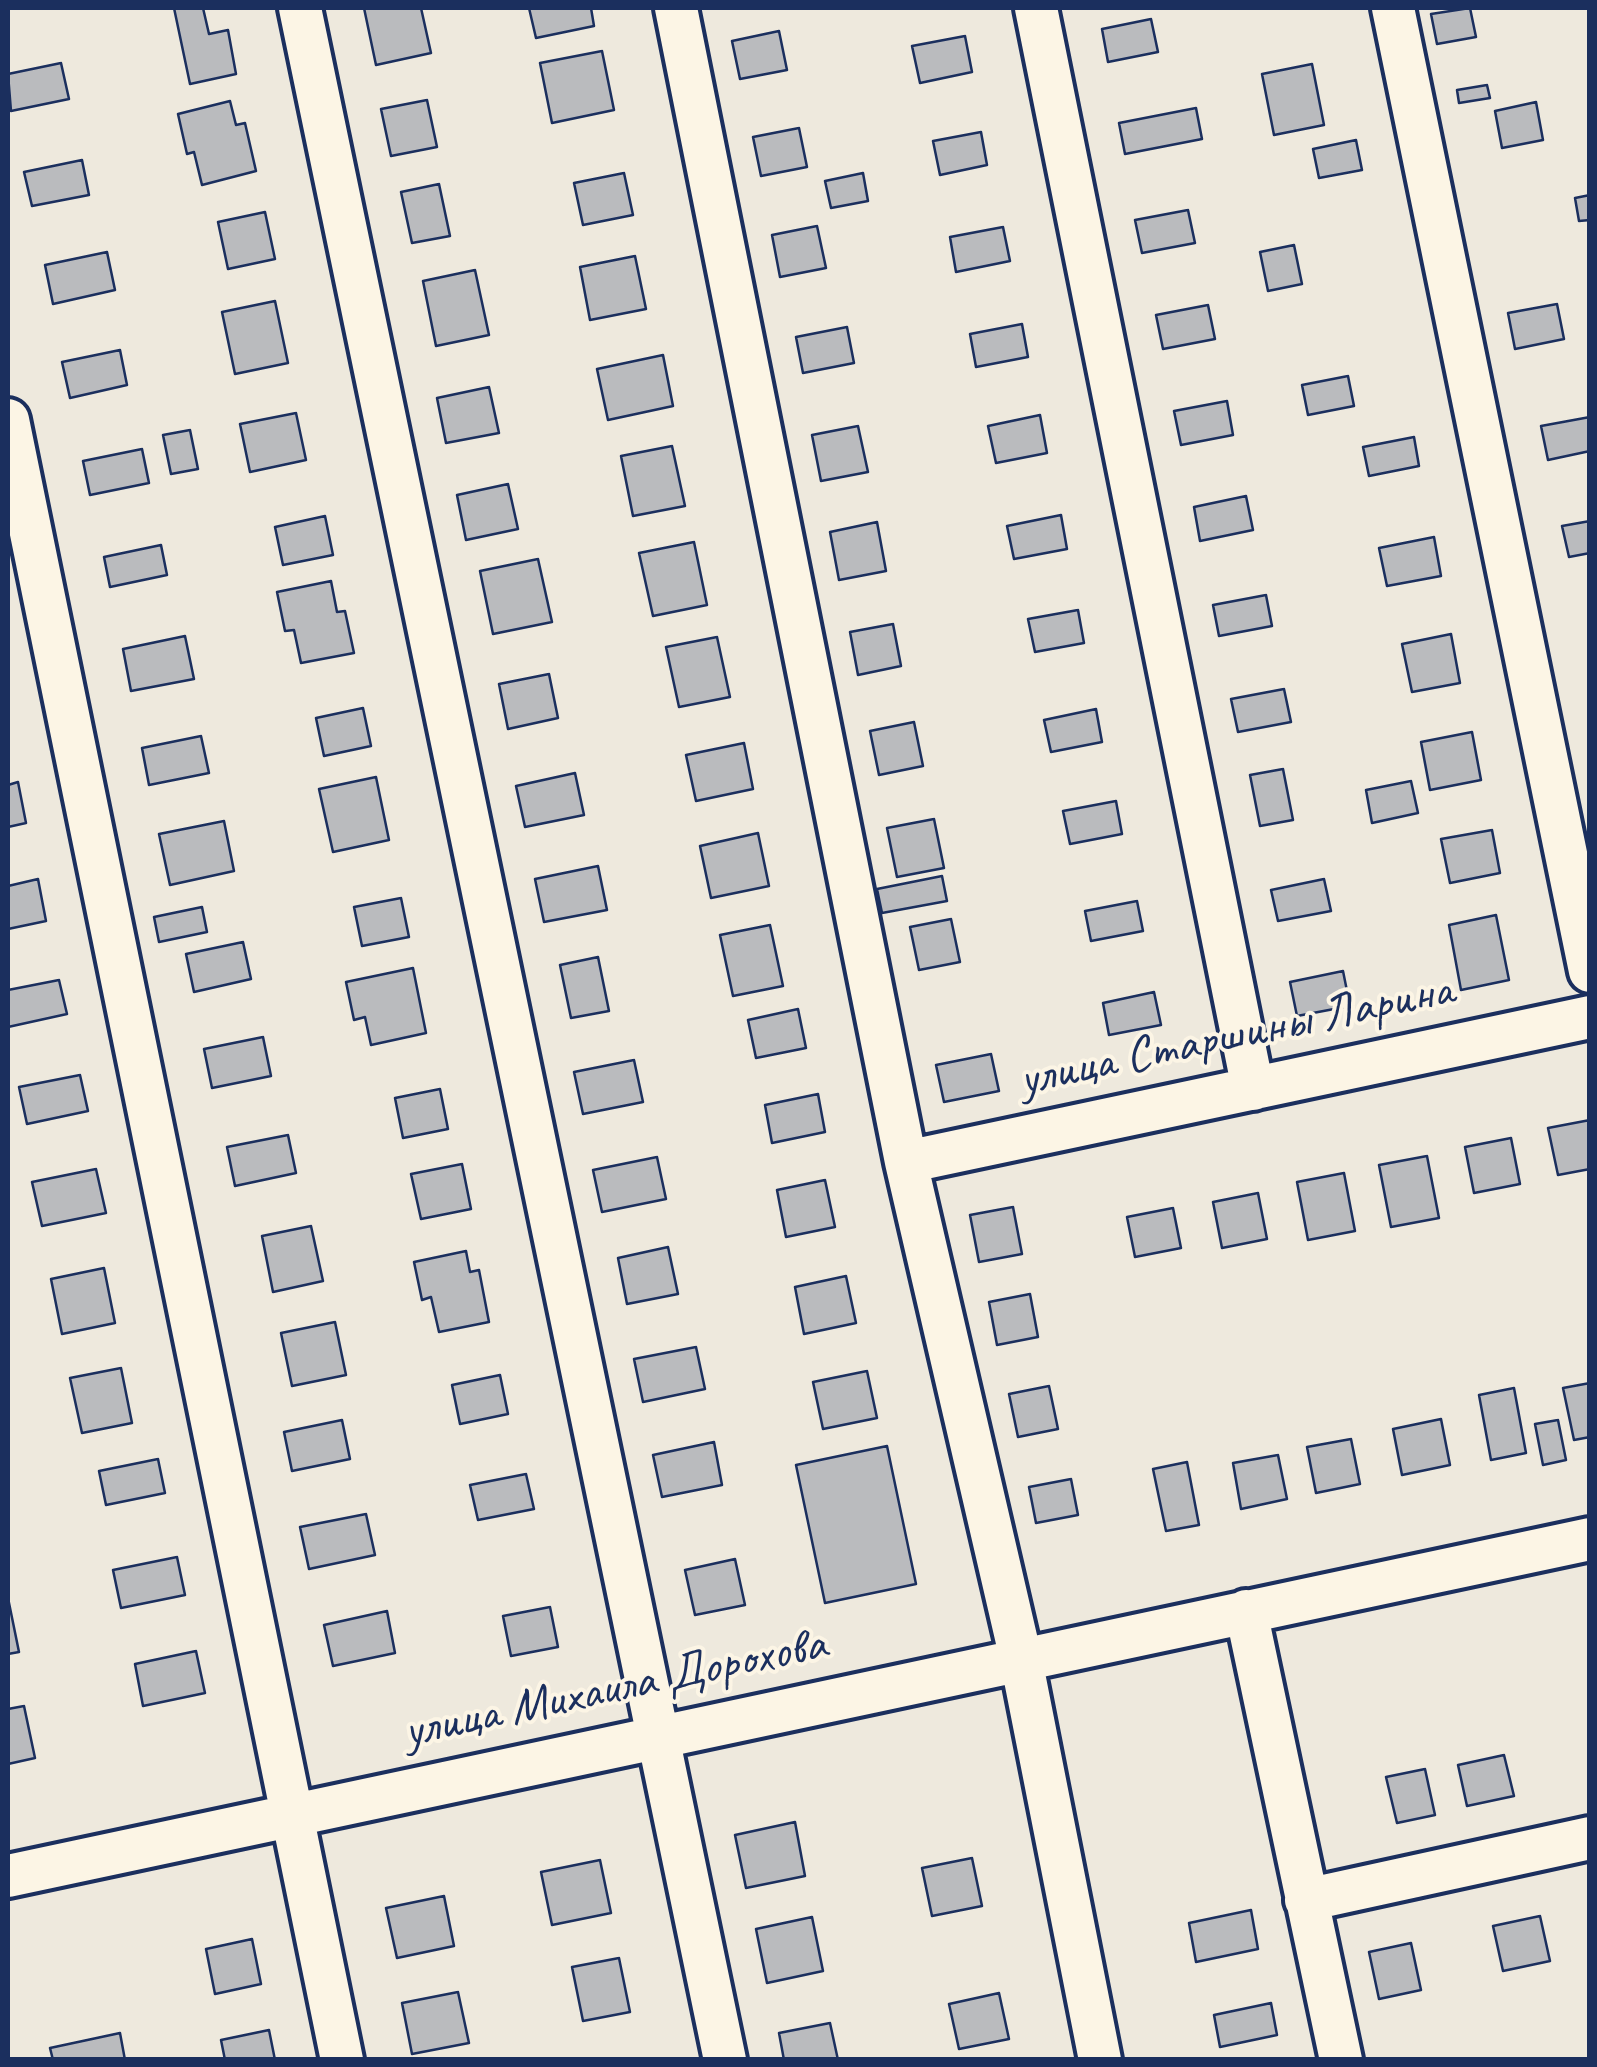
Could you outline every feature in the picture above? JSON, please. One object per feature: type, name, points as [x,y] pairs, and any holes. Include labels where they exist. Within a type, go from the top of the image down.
[{"type":"street","points":[[300,8],[725,2060]]},
{"type":"street","points":[[676,8],[906,1162],[1021,1659],[1100,2060]]},
{"type":"street","points":[[1036,8],[1253,1088]]},
{"type":"street","points":[[1394,8],[1590,971]]},
{"type":"street","points":[[8,420],[342,2060]]},
{"type":"street","name":"улица Старшины Ларина","points":[[906,1162],[1590,1017]]},
{"type":"street","name":"улица Михаила Дорохова","points":[[8,1876],[1590,1538]]},
{"type":"street","points":[[1246,1612],[1341,2060]]},
{"type":"street","points":[[1306,1900],[1590,1838]]},
{"type":"building","points":[[174,8],[203,8],[209,34],[228,30],[236,74],[190,84]]},
{"type":"building","points":[[364,8],[421,8],[431,53],[376,65]]},
{"type":"building","points":[[529,8],[591,8],[594,26],[536,38]]},
{"type":"building","points":[[1470,8],[1476,37],[1437,44],[1431,14]]},
{"type":"building","points":[[1151,19],[1158,52],[1108,62],[1102,29]]},
{"type":"building","points":[[779,31],[787,70],[740,79],[732,41]]},
{"type":"building","points":[[965,36],[972,72],[920,83],[912,46]]},
{"type":"building","points":[[602,51],[614,110],[552,123],[540,63]]},
{"type":"building","points":[[61,63],[69,99],[11,111],[8,74]]},
{"type":"building","points":[[1312,64],[1324,125],[1274,135],[1262,74]]},
{"type":"building","points":[[1487,85],[1490,98],[1459,103],[1457,90]]},
{"type":"building","points":[[427,100],[437,147],[391,156],[381,109]]},
{"type":"building","points":[[230,101],[236,125],[245,123],[256,171],[202,185],[194,152],[187,154],[178,114]]},
{"type":"building","points":[[1536,102],[1543,140],[1502,148],[1495,111]]},
{"type":"building","points":[[1196,108],[1202,139],[1125,154],[1119,123]]},
{"type":"building","points":[[799,128],[807,167],[761,176],[753,137]]},
{"type":"building","points":[[981,132],[987,165],[940,175],[933,141]]},
{"type":"building","points":[[1356,140],[1362,170],[1319,178],[1313,149]]},
{"type":"building","points":[[82,160],[89,195],[32,206],[24,172]]},
{"type":"building","points":[[624,173],[633,215],[583,225],[574,183]]},
{"type":"building","points":[[863,173],[868,201],[831,208],[825,181]]},
{"type":"building","points":[[439,184],[450,236],[412,243],[401,192]]},
{"type":"building","points":[[1590,195],[1590,220],[1579,221],[1575,198]]},
{"type":"building","points":[[1188,210],[1195,243],[1142,253],[1135,220]]},
{"type":"building","points":[[265,212],[275,259],[228,269],[218,222]]},
{"type":"building","points":[[817,226],[826,268],[780,277],[772,235]]},
{"type":"building","points":[[1003,227],[1010,261],[956,272],[950,237]]},
{"type":"building","points":[[1294,245],[1302,284],[1268,291],[1260,252]]},
{"type":"building","points":[[107,252],[115,290],[53,304],[45,265]]},
{"type":"building","points":[[635,256],[646,309],[590,320],[580,267]]},
{"type":"building","points":[[475,270],[489,335],[436,346],[423,281]]},
{"type":"building","points":[[275,301],[288,363],[235,374],[222,312]]},
{"type":"building","points":[[1557,304],[1564,339],[1515,349],[1508,313]]},
{"type":"building","points":[[1208,305],[1215,339],[1163,349],[1156,315]]},
{"type":"building","points":[[1022,324],[1028,357],[976,367],[970,334]]},
{"type":"building","points":[[847,327],[854,363],[803,373],[796,337]]},
{"type":"building","points":[[120,350],[127,385],[70,398],[62,362]]},
{"type":"building","points":[[663,355],[673,406],[608,420],[597,369]]},
{"type":"building","points":[[1348,376],[1354,406],[1308,415],[1302,385]]},
{"type":"building","points":[[489,387],[499,433],[446,443],[437,398]]},
{"type":"building","points":[[1227,401],[1233,435],[1181,445],[1174,411]]},
{"type":"building","points":[[296,413],[306,460],[250,472],[240,424]]},
{"type":"building","points":[[1040,415],[1047,453],[996,463],[988,426]]},
{"type":"building","points":[[1590,417],[1590,451],[1548,460],[1541,426]]},
{"type":"building","points":[[858,426],[868,472],[821,481],[812,435]]},
{"type":"building","points":[[190,430],[198,469],[171,474],[163,435]]},
{"type":"building","points":[[1414,437],[1419,466],[1369,476],[1363,447]]},
{"type":"building","points":[[672,446],[685,506],[633,516],[621,456]]},
{"type":"building","points":[[142,449],[149,483],[90,495],[83,461]]},
{"type":"building","points":[[508,484],[518,529],[466,540],[457,495]]},
{"type":"building","points":[[1246,496],[1253,530],[1200,541],[1194,507]]},
{"type":"building","points":[[1061,515],[1067,549],[1014,559],[1007,526]]},
{"type":"building","points":[[325,516],[333,555],[283,565],[275,527]]},
{"type":"building","points":[[1590,521],[1590,553],[1569,557],[1562,526]]},
{"type":"building","points":[[877,522],[886,571],[839,580],[830,532]]},
{"type":"building","points":[[1434,537],[1441,576],[1387,586],[1379,548]]},
{"type":"building","points":[[694,542],[707,605],[653,616],[639,553]]},
{"type":"building","points":[[161,545],[167,575],[110,587],[104,557]]},
{"type":"building","points":[[538,559],[552,622],[493,634],[480,571]]},
{"type":"building","points":[[331,581],[337,612],[345,611],[354,653],[301,663],[294,630],[285,631],[277,592]]},
{"type":"building","points":[[1266,595],[1272,626],[1219,636],[1213,605]]},
{"type":"building","points":[[1078,610],[1084,643],[1035,652],[1028,619]]},
{"type":"building","points":[[893,624],[901,666],[858,675],[850,632]]},
{"type":"building","points":[[1451,634],[1460,683],[1412,692],[1402,644]]},
{"type":"building","points":[[185,636],[194,679],[131,691],[123,649]]},
{"type":"building","points":[[717,637],[730,697],[679,707],[666,647]]},
{"type":"building","points":[[549,674],[558,718],[508,729],[499,684]]},
{"type":"building","points":[[1284,689],[1291,722],[1238,732],[1231,699]]},
{"type":"building","points":[[363,708],[371,746],[324,756],[316,718]]},
{"type":"building","points":[[1096,709],[1102,742],[1051,752],[1044,720]]},
{"type":"building","points":[[914,722],[923,766],[879,775],[870,731]]},
{"type":"building","points":[[1472,732],[1481,780],[1430,790],[1421,742]]},
{"type":"building","points":[[201,736],[209,773],[149,785],[142,748]]},
{"type":"building","points":[[744,743],[753,789],[696,801],[686,755]]},
{"type":"building","points":[[1283,769],[1293,820],[1260,826],[1250,775]]},
{"type":"building","points":[[575,773],[584,815],[525,827],[516,786]]},
{"type":"building","points":[[376,777],[389,840],[333,852],[319,789]]},
{"type":"building","points":[[1411,781],[1418,813],[1372,823],[1366,790]]},
{"type":"building","points":[[18,782],[26,823],[8,827],[8,785]]},
{"type":"building","points":[[1116,801],[1122,834],[1070,844],[1063,811]]},
{"type":"building","points":[[934,819],[944,868],[897,877],[887,828]]},
{"type":"building","points":[[224,821],[234,871],[170,885],[159,834]]},
{"type":"building","points":[[1492,830],[1500,873],[1450,883],[1441,839]]},
{"type":"building","points":[[758,833],[769,886],[711,898],[700,846]]},
{"type":"building","points":[[598,866],[607,910],[544,922],[535,879]]},
{"type":"building","points":[[942,876],[947,901],[882,913],[877,889]]},
{"type":"building","points":[[38,879],[46,921],[8,929],[8,886]]},
{"type":"building","points":[[1324,879],[1331,911],[1278,921],[1271,890]]},
{"type":"building","points":[[401,898],[409,937],[362,946],[354,907]]},
{"type":"building","points":[[1137,901],[1143,931],[1091,941],[1085,911]]},
{"type":"building","points":[[202,907],[207,932],[159,942],[154,917]]},
{"type":"building","points":[[1496,915],[1509,980],[1461,990],[1449,925]]},
{"type":"building","points":[[951,919],[960,962],[919,970],[910,927]]},
{"type":"building","points":[[770,925],[783,986],[733,996],[720,935]]},
{"type":"building","points":[[243,942],[251,979],[194,992],[186,954]]},
{"type":"building","points":[[598,957],[609,1011],[571,1018],[560,965]]},
{"type":"building","points":[[413,968],[426,1033],[371,1045],[365,1017],[354,1020],[346,982]]},
{"type":"building","points":[[1343,971],[1350,1006],[1297,1016],[1290,982]]},
{"type":"building","points":[[59,980],[67,1014],[8,1027],[8,990]]},
{"type":"building","points":[[1154,992],[1161,1025],[1109,1035],[1103,1003]]},
{"type":"building","points":[[798,1009],[806,1048],[756,1058],[748,1020]]},
{"type":"building","points":[[263,1037],[271,1076],[212,1088],[204,1049]]},
{"type":"building","points":[[991,1054],[999,1091],[944,1102],[936,1065]]},
{"type":"building","points":[[634,1060],[643,1102],[583,1114],[574,1072]]},
{"type":"building","points":[[80,1075],[88,1111],[27,1124],[19,1087]]},
{"type":"building","points":[[440,1089],[448,1129],[403,1138],[395,1098]]},
{"type":"building","points":[[818,1094],[825,1132],[772,1143],[765,1105]]},
{"type":"building","points":[[1590,1120],[1590,1169],[1558,1175],[1548,1128]]},
{"type":"building","points":[[288,1135],[296,1173],[235,1186],[227,1147]]},
{"type":"building","points":[[1511,1138],[1520,1184],[1474,1193],[1465,1147]]},
{"type":"building","points":[[1427,1156],[1439,1218],[1391,1227],[1379,1165]]},
{"type":"building","points":[[657,1157],[666,1199],[602,1212],[593,1170]]},
{"type":"building","points":[[462,1164],[471,1209],[421,1219],[411,1174]]},
{"type":"building","points":[[96,1169],[106,1213],[42,1226],[32,1182]]},
{"type":"building","points":[[1344,1173],[1355,1231],[1308,1240],[1297,1182]]},
{"type":"building","points":[[825,1180],[835,1227],[786,1237],[777,1190]]},
{"type":"building","points":[[1258,1193],[1267,1239],[1222,1248],[1213,1202]]},
{"type":"building","points":[[1013,1207],[1022,1254],[979,1262],[970,1215]]},
{"type":"building","points":[[1173,1208],[1181,1248],[1135,1257],[1127,1217]]},
{"type":"building","points":[[311,1226],[323,1281],[273,1292],[262,1236]]},
{"type":"building","points":[[668,1247],[678,1294],[627,1304],[618,1258]]},
{"type":"building","points":[[466,1251],[470,1272],[479,1270],[489,1322],[439,1332],[431,1297],[422,1300],[414,1262]]},
{"type":"building","points":[[104,1268],[115,1323],[62,1334],[51,1279]]},
{"type":"building","points":[[846,1276],[856,1323],[804,1334],[795,1287]]},
{"type":"building","points":[[1030,1294],[1038,1337],[997,1345],[989,1302]]},
{"type":"building","points":[[335,1322],[346,1375],[292,1386],[281,1333]]},
{"type":"building","points":[[696,1347],[705,1389],[643,1402],[634,1359]]},
{"type":"building","points":[[121,1368],[132,1423],[82,1433],[70,1378]]},
{"type":"building","points":[[867,1371],[877,1418],[823,1429],[813,1382]]},
{"type":"building","points":[[500,1375],[508,1414],[460,1424],[452,1385]]},
{"type":"building","points":[[1590,1383],[1590,1437],[1574,1440],[1563,1388]]},
{"type":"building","points":[[1049,1386],[1058,1429],[1018,1437],[1009,1394]]},
{"type":"building","points":[[1514,1388],[1526,1453],[1491,1460],[1479,1395]]},
{"type":"building","points":[[1441,1419],[1450,1465],[1402,1475],[1393,1429]]},
{"type":"building","points":[[342,1420],[350,1459],[292,1471],[284,1432]]},
{"type":"building","points":[[1558,1420],[1566,1460],[1543,1465],[1535,1424]]},
{"type":"building","points":[[1351,1439],[1360,1484],[1316,1493],[1307,1447]]},
{"type":"building","points":[[714,1442],[722,1485],[662,1497],[653,1455]]},
{"type":"building","points":[[887,1446],[916,1584],[825,1603],[796,1465]]},
{"type":"building","points":[[1278,1455],[1287,1499],[1241,1509],[1233,1463]]},
{"type":"building","points":[[158,1459],[165,1493],[106,1505],[99,1471]]},
{"type":"building","points":[[1187,1462],[1199,1525],[1166,1531],[1153,1469]]},
{"type":"building","points":[[526,1474],[534,1509],[478,1520],[470,1485]]},
{"type":"building","points":[[1071,1479],[1078,1515],[1036,1523],[1029,1487]]},
{"type":"building","points":[[366,1514],[375,1555],[309,1569],[300,1527]]},
{"type":"building","points":[[177,1557],[185,1595],[121,1608],[113,1570]]},
{"type":"building","points":[[735,1559],[745,1605],[695,1615],[685,1570]]},
{"type":"building","points":[[8,1598],[19,1652],[8,1654]]},
{"type":"building","points":[[550,1607],[558,1647],[511,1656],[503,1616]]},
{"type":"building","points":[[387,1611],[395,1653],[333,1666],[324,1625]]},
{"type":"building","points":[[196,1651],[205,1693],[143,1706],[135,1664]]},
{"type":"building","points":[[24,1706],[35,1758],[8,1764],[8,1709]]},
{"type":"building","points":[[1504,1755],[1514,1796],[1467,1806],[1458,1765]]},
{"type":"building","points":[[1425,1769],[1435,1815],[1397,1823],[1386,1777]]},
{"type":"building","points":[[795,1822],[805,1876],[746,1888],[735,1835]]},
{"type":"building","points":[[972,1858],[982,1906],[932,1916],[922,1868]]},
{"type":"building","points":[[600,1860],[611,1913],[552,1925],[541,1872]]},
{"type":"building","points":[[444,1896],[454,1946],[397,1958],[386,1908]]},
{"type":"building","points":[[1251,1910],[1258,1949],[1196,1962],[1189,1923]]},
{"type":"building","points":[[1540,1916],[1550,1961],[1503,1971],[1493,1926]]},
{"type":"building","points":[[812,1917],[823,1971],[767,1983],[756,1929]]},
{"type":"building","points":[[252,1939],[261,1984],[215,1994],[206,1949]]},
{"type":"building","points":[[1411,1943],[1421,1990],[1379,1999],[1369,1952]]},
{"type":"building","points":[[619,1958],[630,2012],[583,2021],[572,1967]]},
{"type":"building","points":[[458,1992],[469,2043],[412,2054],[402,2003]]},
{"type":"building","points":[[999,1993],[1009,2039],[959,2049],[949,2004]]},
{"type":"building","points":[[1271,2003],[1277,2035],[1220,2047],[1214,2015]]},
{"type":"building","points":[[830,2023],[838,2060],[784,2060],[779,2033]]},
{"type":"building","points":[[269,2030],[275,2060],[225,2060],[221,2040]]},
{"type":"building","points":[[120,2033],[125,2060],[53,2060],[50,2048]]}]
